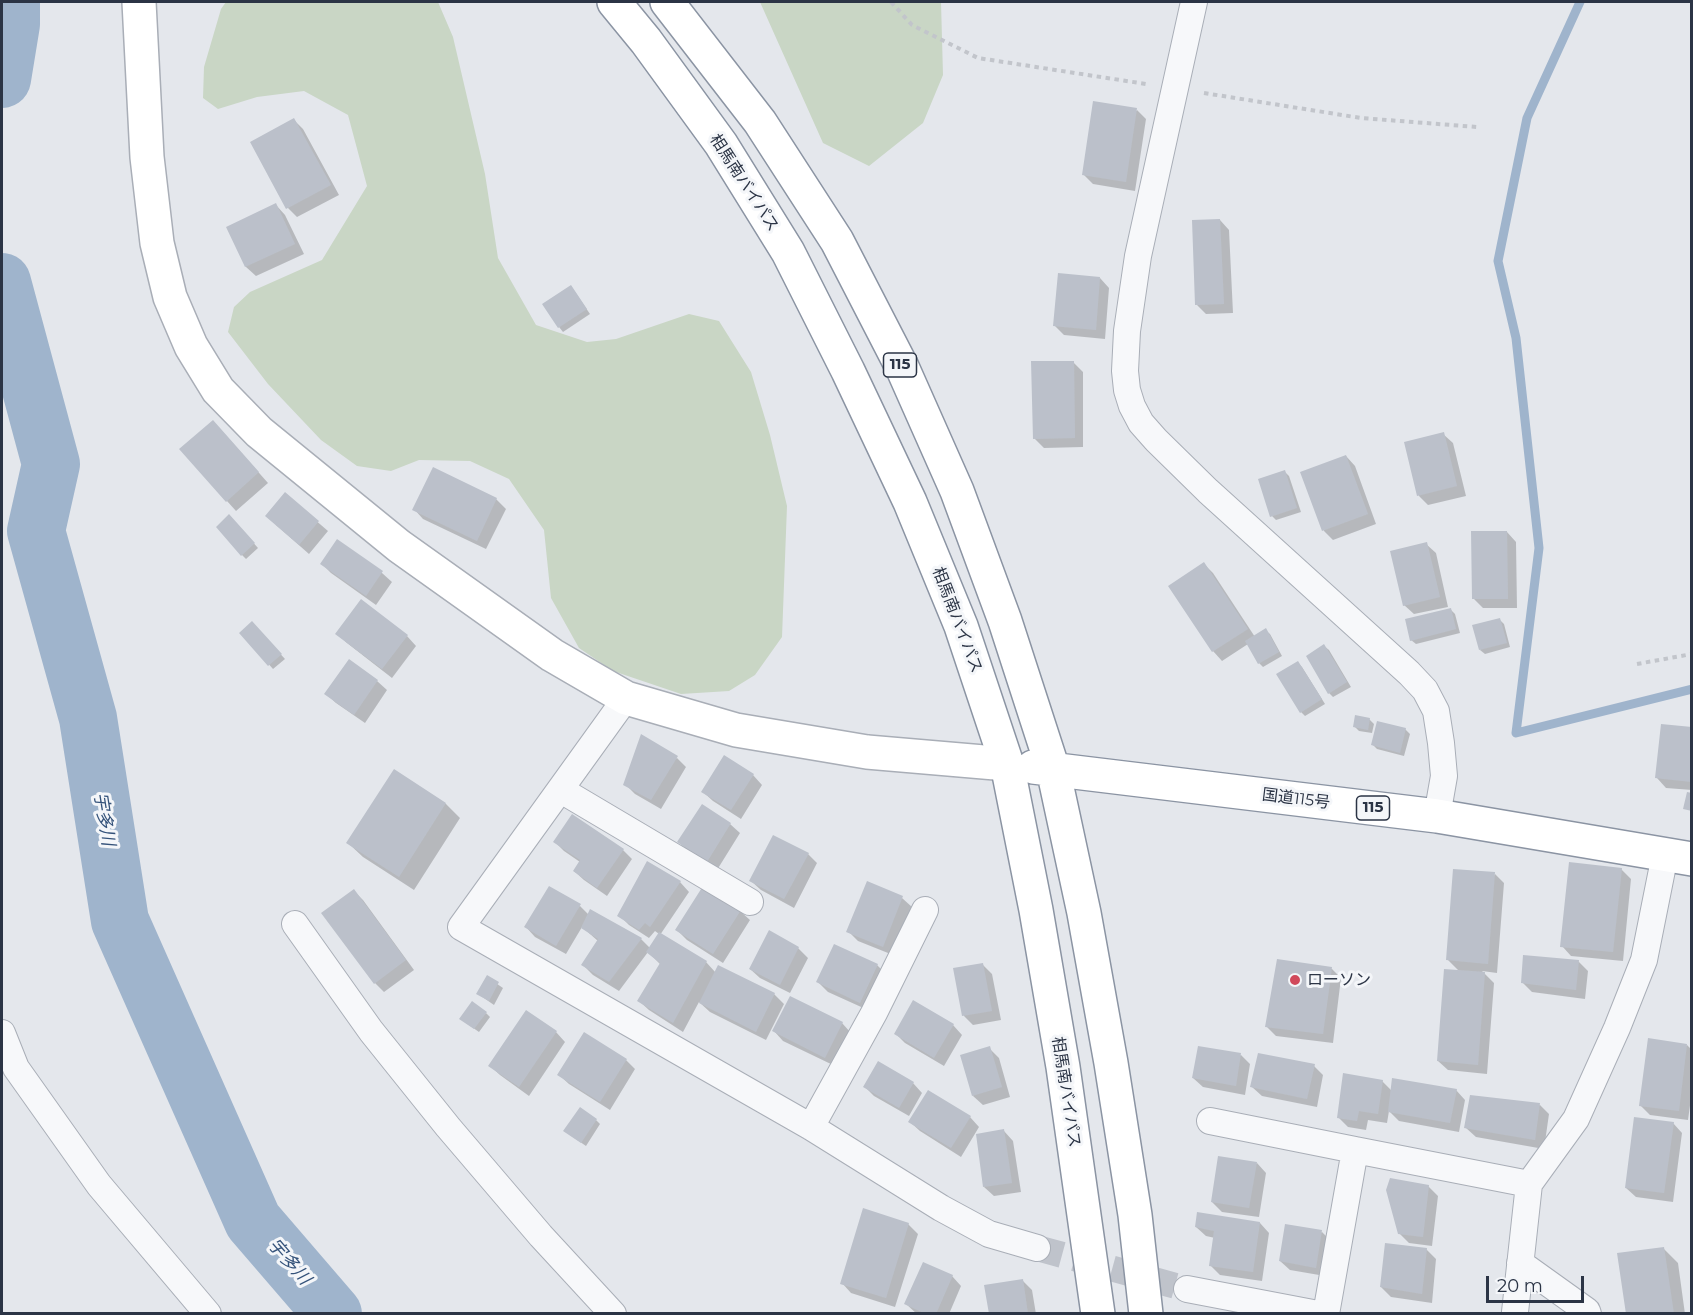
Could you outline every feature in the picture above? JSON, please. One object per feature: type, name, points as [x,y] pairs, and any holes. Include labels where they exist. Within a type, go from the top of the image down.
[{"type":"main road","name":"国道115号","points":[[139,2],[147,157],[157,243],[170,297],[191,346],[218,390],[259,432],[399,546],[552,655],[626,698],[747,732],[867,752],[1053,769],[1437,816],[1678,857]]},
{"type":"main road","name":"相馬南バイパス","points":[[614,2],[646,41],[720,144],[788,252],[910,502],[961,626],[1007,764],[1036,910],[1063,1067],[1098,1314]]},
{"type":"main road","name":"115","points":[[667,2],[760,122],[837,241],[902,367],[957,491],[1005,621],[1053,769],[1084,913],[1135,1215],[1146,1314]]},
{"type":"street","points":[[1194,2],[1138,256],[1127,331],[1125,370],[1127,390],[1141,423],[1156,440],[1208,491],[1425,690],[1436,711],[1441,743],[1444,776],[1437,816]]},
{"type":"street","points":[[626,698],[461,927],[811,1127],[970,1224],[989,1234],[1037,1248]]},
{"type":"street","points":[[561,790],[750,902]]},
{"type":"street","points":[[1515,1312],[1529,1184],[1576,1119],[1617,1028],[1644,960],[1678,857]]},
{"type":"street","points":[[811,1127],[874,1013],[925,910]]},
{"type":"street","points":[[295,924],[371,1031],[448,1127],[541,1236],[613,1314]]},
{"type":"street","points":[[2,1033],[16,1068],[99,1185],[208,1314]]},
{"type":"street","points":[[1210,1121],[1529,1184]]},
{"type":"street","points":[[1326,1314],[1355,1150]]},
{"type":"street","points":[[1520,1263],[1588,1314]]},
{"type":"street","points":[[1187,1289],[1318,1314]]},
{"type":"path","points":[[1637,664],[1692,654]]},
{"type":"green space","points":[[226,2],[438,2],[453,37],[485,174],[498,258],[536,325],[587,342],[616,339],[689,314],[719,321],[751,372],[770,435],[787,506],[782,637],[755,675],[729,691],[681,694],[613,671],[579,648],[551,598],[544,530],[509,479],[470,461],[419,460],[391,471],[357,466],[321,440],[268,384],[228,332],[234,307],[250,292],[322,260],[367,186],[348,115],[304,91],[257,97],[218,109],[203,98],[204,67],[221,9]]},
{"type":"green space","points":[[760,2],[941,2],[943,75],[923,123],[869,166],[823,143]]},
{"type":"building","points":[[1093,101],[1137,108],[1126,182],[1082,175]]},
{"type":"building","points":[[294,118],[331,185],[286,209],[250,142]]},
{"type":"building","points":[[276,203],[295,244],[245,267],[226,227]]},
{"type":"building","points":[[1220,219],[1224,304],[1195,305],[1192,220]]},
{"type":"building","points":[[1058,273],[1100,277],[1096,330],[1053,326]]},
{"type":"building","points":[[571,285],[587,309],[558,328],[542,304]]},
{"type":"building","points":[[1031,361],[1074,361],[1075,438],[1033,439]]},
{"type":"building","points":[[213,420],[259,472],[226,502],[179,449]]},
{"type":"building","points":[[1444,432],[1457,486],[1417,496],[1404,442]]},
{"type":"building","points":[[1346,455],[1368,514],[1322,531],[1300,472]]},
{"type":"building","points":[[433,467],[497,498],[477,541],[412,510]]},
{"type":"building","points":[[1285,470],[1297,508],[1270,517],[1258,479]]},
{"type":"building","points":[[285,492],[319,521],[299,545],[265,516]]},
{"type":"building","points":[[229,514],[255,543],[241,556],[216,527]]},
{"type":"building","points":[[1471,531],[1507,531],[1508,599],[1472,599]]},
{"type":"building","points":[[337,539],[383,571],[366,596],[320,564]]},
{"type":"building","points":[[1427,542],[1440,597],[1403,606],[1390,551]]},
{"type":"building","points":[[1204,562],[1248,629],[1212,652],[1168,586]]},
{"type":"building","points":[[361,599],[408,635],[382,669],[335,634]]},
{"type":"building","points":[[1451,608],[1456,629],[1410,641],[1405,619]]},
{"type":"building","points":[[1500,618],[1507,643],[1479,650],[1472,625]]},
{"type":"building","points":[[252,621],[282,654],[268,666],[239,633]]},
{"type":"building","points":[[1266,628],[1279,652],[1258,664],[1245,641]]},
{"type":"building","points":[[1324,644],[1347,682],[1328,694],[1306,656]]},
{"type":"building","points":[[349,659],[378,680],[354,715],[324,694]]},
{"type":"building","points":[[1298,661],[1322,699],[1300,713],[1276,674]]},
{"type":"building","points":[[1355,715],[1370,718],[1368,730],[1353,727]]},
{"type":"building","points":[[1377,721],[1406,728],[1400,753],[1371,745]]},
{"type":"building","points":[[1661,724],[1692,727],[1692,782],[1655,778]]},
{"type":"building","points":[[641,734],[678,756],[651,800],[623,785]]},
{"type":"building","points":[[724,755],[754,774],[731,810],[701,792]]},
{"type":"building","points":[[394,769],[446,803],[399,877],[346,843]]},
{"type":"building","points":[[1687,792],[1692,793],[1692,811],[1683,809]]},
{"type":"building","points":[[702,804],[731,823],[707,862],[677,842]]},
{"type":"building","points":[[572,814],[624,849],[597,888],[573,871],[580,860],[553,842]]},
{"type":"building","points":[[773,835],[809,853],[784,899],[749,881]]},
{"type":"building","points":[[647,861],[681,881],[650,927],[645,923],[639,930],[617,916]]},
{"type":"building","points":[[1569,862],[1622,868],[1613,952],[1560,947]]},
{"type":"building","points":[[1453,869],[1495,872],[1488,964],[1446,960]]},
{"type":"building","points":[[867,881],[903,896],[883,947],[846,932]]},
{"type":"building","points":[[549,886],[581,904],[556,946],[524,927]]},
{"type":"building","points":[[703,886],[741,910],[713,954],[675,930]]},
{"type":"building","points":[[354,889],[406,960],[374,984],[321,913]]},
{"type":"building","points":[[590,909],[642,938],[609,982],[581,965],[598,939],[581,928]]},
{"type":"building","points":[[769,930],[799,947],[780,985],[749,969]]},
{"type":"building","points":[[659,932],[707,961],[673,1023],[637,1001],[660,963],[646,952]]},
{"type":"building","points":[[834,944],[878,964],[860,1003],[816,982]]},
{"type":"building","points":[[1523,955],[1579,960],[1576,990],[1521,983]]},
{"type":"building","points":[[1277,959],[1332,967],[1323,1034],[1265,1027]]},
{"type":"building","points":[[983,963],[992,1011],[962,1016],[953,968]]},
{"type":"building","points":[[718,965],[775,993],[756,1032],[699,1003]]},
{"type":"building","points":[[1444,969],[1485,972],[1478,1065],[1437,1061]]},
{"type":"building","points":[[487,975],[499,982],[489,1001],[476,994]]},
{"type":"building","points":[[790,996],[843,1022],[825,1058],[772,1031]]},
{"type":"building","points":[[913,1000],[954,1024],[934,1058],[894,1034]]},
{"type":"building","points":[[472,1001],[487,1012],[474,1029],[459,1019]]},
{"type":"building","points":[[526,1010],[557,1031],[519,1087],[488,1066]]},
{"type":"building","points":[[584,1032],[627,1059],[600,1102],[557,1075]]},
{"type":"building","points":[[1648,1038],[1687,1044],[1679,1111],[1639,1106]]},
{"type":"building","points":[[990,1046],[1002,1087],[972,1096],[960,1055]]},
{"type":"building","points":[[1198,1046],[1241,1053],[1236,1086],[1192,1078]]},
{"type":"building","points":[[1258,1053],[1315,1064],[1307,1099],[1250,1087]]},
{"type":"building","points":[[878,1061],[914,1082],[899,1108],[863,1087]]},
{"type":"building","points":[[1343,1073],[1383,1080],[1378,1114],[1359,1111],[1357,1121],[1337,1118]]},
{"type":"building","points":[[1392,1078],[1457,1089],[1450,1123],[1388,1112]]},
{"type":"building","points":[[928,1090],[971,1116],[951,1148],[908,1122]]},
{"type":"building","points":[[1470,1095],[1540,1103],[1535,1140],[1464,1128]]},
{"type":"building","points":[[580,1107],[597,1119],[581,1143],[563,1131]]},
{"type":"building","points":[[1634,1117],[1674,1122],[1664,1193],[1625,1188]]},
{"type":"building","points":[[1004,1129],[1012,1183],[983,1187],[976,1134]]},
{"type":"building","points":[[1218,1156],[1257,1162],[1249,1208],[1211,1202]]},
{"type":"building","points":[[1390,1178],[1429,1185],[1423,1237],[1398,1234],[1386,1190]]},
{"type":"building","points":[[863,1208],[909,1223],[886,1298],[840,1284]]},
{"type":"building","points":[[1197,1212],[1260,1222],[1253,1272],[1209,1266],[1214,1231],[1195,1227]]},
{"type":"building","points":[[1285,1224],[1322,1230],[1316,1268],[1279,1261]]},
{"type":"building","points":[[1385,1243],[1427,1248],[1422,1294],[1380,1287]]},
{"type":"building","points":[[1664,1247],[1674,1314],[1626,1314],[1617,1253]]},
{"type":"building","points":[[923,1262],[953,1275],[936,1314],[926,1314],[904,1304]]},
{"type":"building","points":[[1023,1279],[1028,1314],[989,1314],[984,1285]]},
{"type":"waterway","name":"宇多川","points":[[2,79],[11,24],[11,2]]},
{"type":"waterway","points":[[1580,2],[1527,118],[1498,261],[1516,338],[1539,548],[1516,733],[1692,689]]},
{"type":"waterway","name":"宇多川","points":[[2,282],[51,464],[36,531],[88,718],[120,921],[253,1221],[333,1314]]},
{"type":"tunnel","points":[[1037,1248],[1187,1289]]},
{"type":"place","name":"ローソン","points":[[1295,980]]}]
